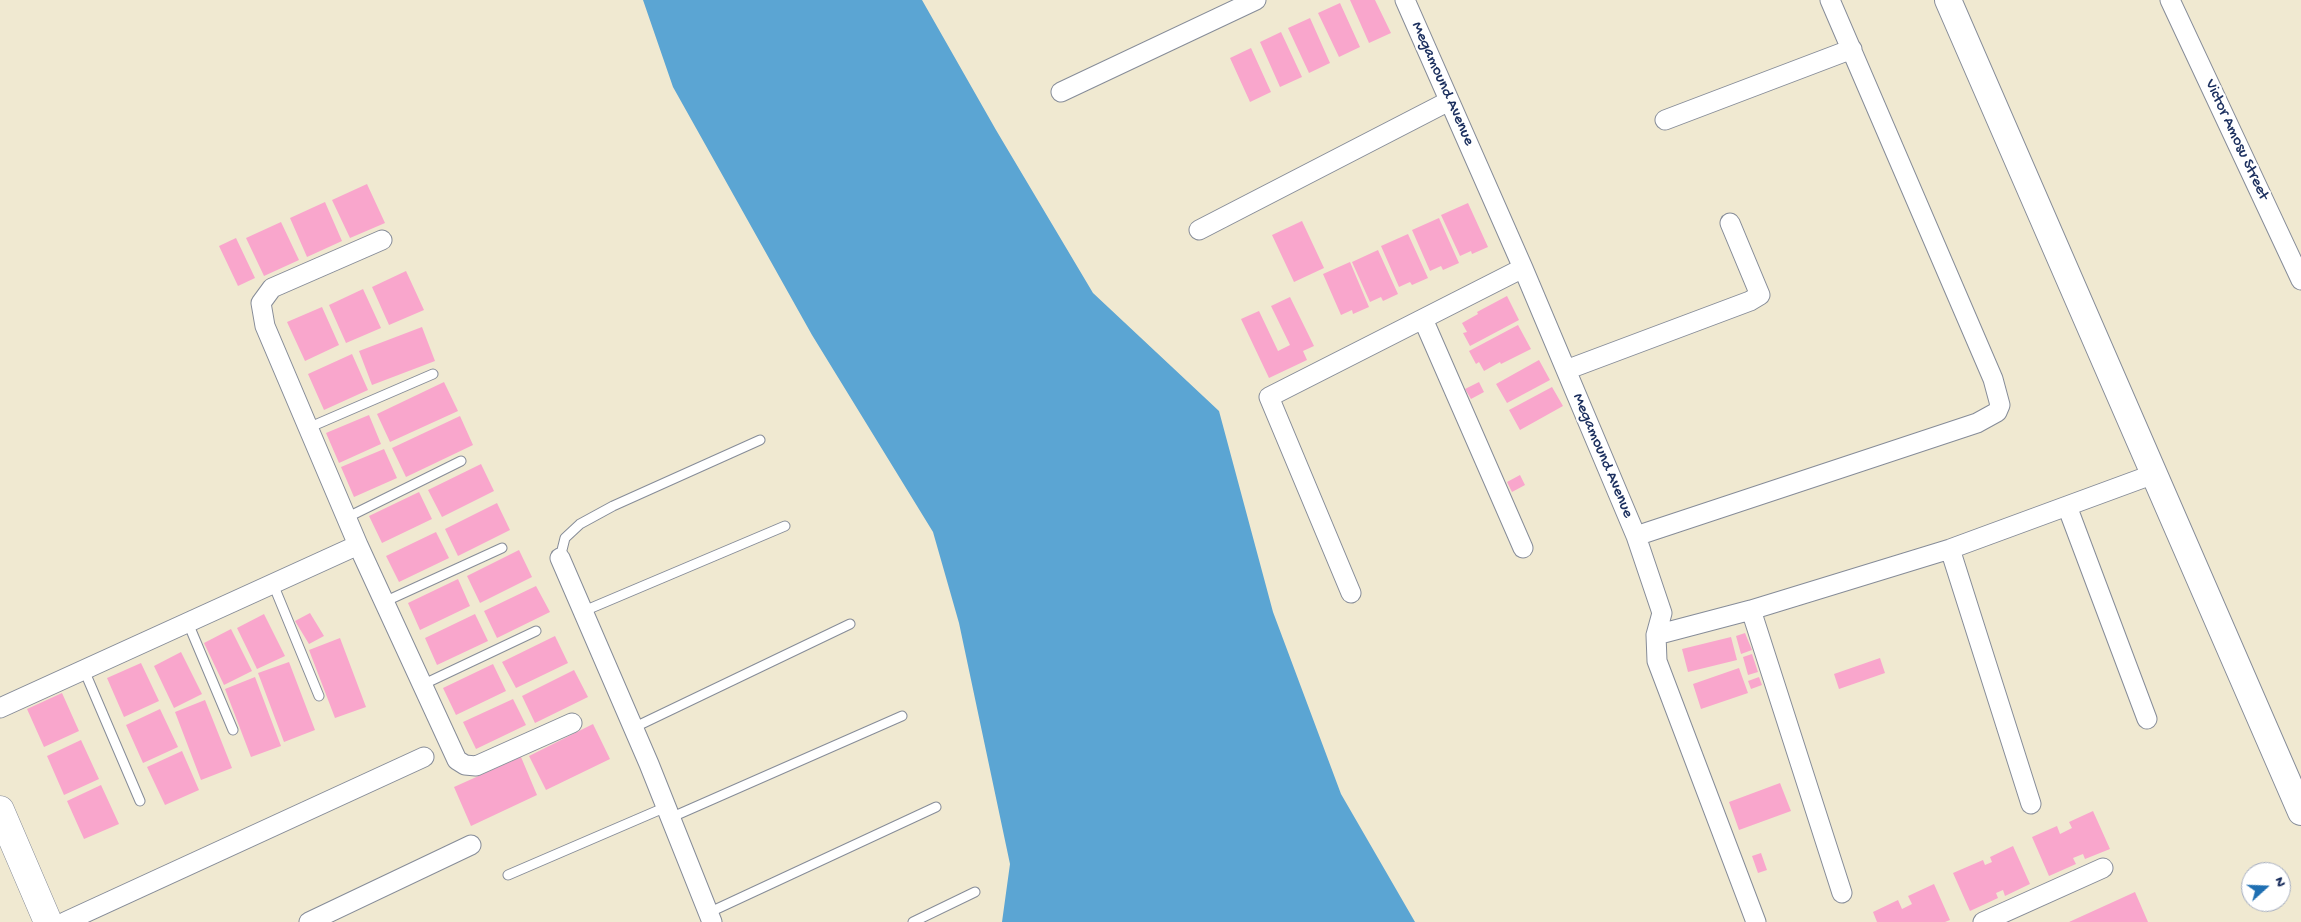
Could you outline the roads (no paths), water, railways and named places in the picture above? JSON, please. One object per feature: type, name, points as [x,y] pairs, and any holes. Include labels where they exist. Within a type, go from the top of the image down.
[{"type":"main road","points":[[0,810],[48,922]]},
{"type":"street","points":[[1061,92],[1256,0]]},
{"type":"street","name":"Megamound Avenue","points":[[1405,0],[1524,268],[1636,536],[1662,613],[1656,634],[1657,661],[1756,922]]},
{"type":"street","points":[[1636,536],[1977,423],[1997,412],[2000,405],[1993,379],[1830,0]]},
{"type":"street","points":[[1948,0],[2301,812]]},
{"type":"street","name":"Victor Amosu Street","points":[[2170,0],[2301,280]]},
{"type":"street","points":[[1665,120],[1852,49]]},
{"type":"street","points":[[1199,230],[1449,101]]},
{"type":"street","points":[[1566,370],[1750,301],[1760,295],[1730,222]]},
{"type":"street","points":[[382,240],[272,288],[261,303],[265,326],[346,518],[457,760],[465,765],[476,766],[572,722]]},
{"type":"street","points":[[1351,593],[1269,397],[1524,268]]},
{"type":"street","points":[[1423,319],[1523,548]]},
{"type":"street","points":[[1656,634],[1751,610],[1950,549],[2154,474]]},
{"type":"street","points":[[2067,506],[2147,719]]},
{"type":"street","points":[[0,708],[358,545]]},
{"type":"street","points":[[1950,549],[2031,804]]},
{"type":"street","points":[[560,558],[633,728],[710,917]]},
{"type":"street","points":[[1751,610],[1842,893]]},
{"type":"street","points":[[65,922],[424,757]]},
{"type":"street","points":[[309,922],[470,845]]},
{"type":"street","points":[[1983,922],[2103,868]]},
{"type":"lane","points":[[308,428],[433,374]]},
{"type":"lane","points":[[560,558],[565,538],[580,524],[613,506],[760,440]]},
{"type":"lane","points":[[346,518],[461,461]]},
{"type":"lane","points":[[584,611],[785,526]]},
{"type":"lane","points":[[384,602],[502,548]]},
{"type":"lane","points":[[273,584],[319,696]]},
{"type":"lane","points":[[188,623],[233,730]]},
{"type":"lane","points":[[633,728],[850,624]]},
{"type":"lane","points":[[422,685],[536,631]]},
{"type":"lane","points":[[84,670],[140,801]]},
{"type":"lane","points":[[508,875],[902,716]]},
{"type":"lane","points":[[710,917],[936,807]]},
{"type":"lane","points":[[914,922],[975,892]]},
{"type":"water","points":[[643,0],[922,0],[996,130],[1093,293],[1219,411],[1273,612],[1341,794],[1415,922],[1002,922],[1010,864],[959,623],[933,532],[812,335],[673,87]]}]
